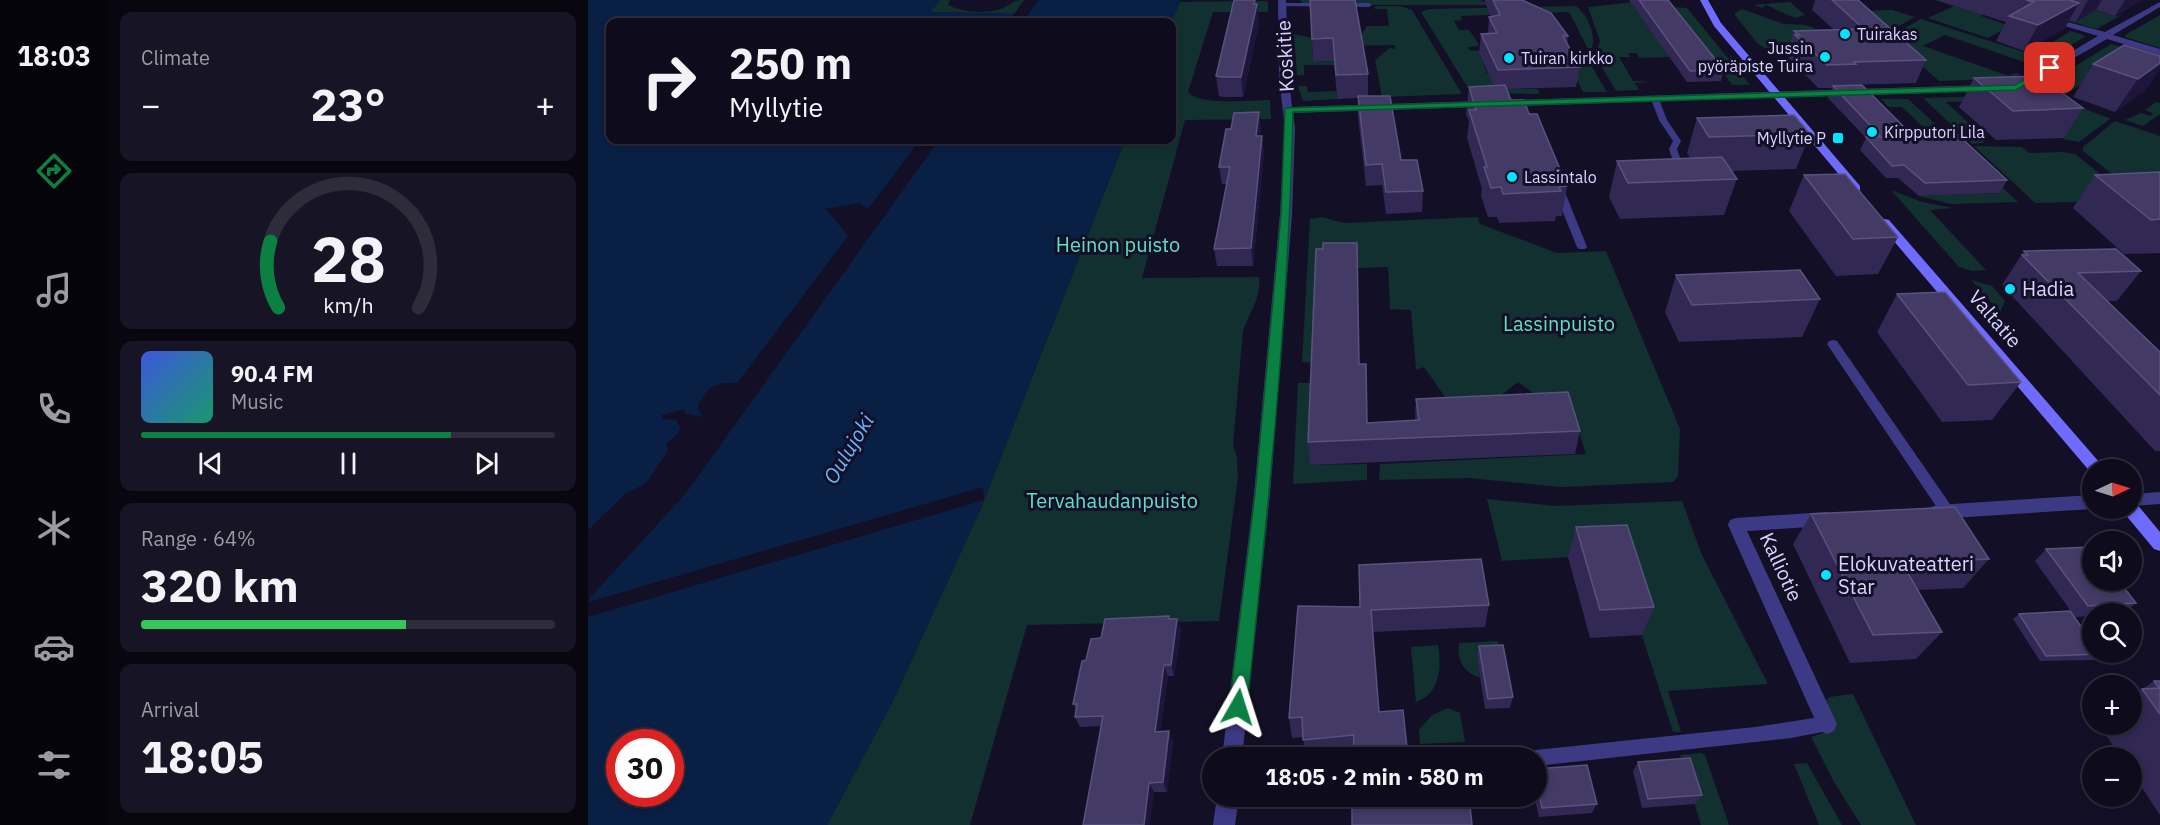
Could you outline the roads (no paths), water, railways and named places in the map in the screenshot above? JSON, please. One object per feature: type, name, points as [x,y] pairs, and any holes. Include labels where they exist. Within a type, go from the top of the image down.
[{"type":"street","name":"Valtatie","points":[[1704,0],[1718,24],[2089,459]]},
{"type":"street","name":"Koskitie","points":[[1233,747],[1262,494],[1286,214],[1289,110],[1284,78],[1282,3]]},
{"type":"street","points":[[2005,87],[2016,87],[2160,4]]},
{"type":"street","points":[[2037,15],[2160,52]]},
{"type":"street","points":[[1289,110],[1525,106],[1655,99],[1993,88]]},
{"type":"street","points":[[2142,499],[2160,498]]},
{"type":"street","points":[[1916,513],[2082,503]]},
{"type":"street","name":"Kalliotie","points":[[1827,724],[1736,525],[1845,518]]},
{"type":"street","points":[[2139,519],[2160,544]]},
{"type":"street","points":[[1224,825],[1226,807]]},
{"type":"lane","points":[[1282,3],[1369,5]]},
{"type":"lane","points":[[1655,99],[1663,120],[1677,141],[1673,149],[1676,158]]},
{"type":"lane","points":[[1557,185],[1582,247]]},
{"type":"lane","points":[[1833,344],[1947,511]]},
{"type":"lane","points":[[1547,756],[1599,748],[1747,738],[1827,724]]},
{"type":"water","points":[[588,0],[940,0],[930,12],[1014,14],[1011,18],[606,18],[606,144],[917,144],[868,209],[859,203],[826,209],[848,236],[737,383],[723,383],[709,388],[698,404],[699,412],[704,417],[685,413],[685,409],[662,415],[661,419],[676,420],[680,427],[678,433],[667,443],[668,451],[646,483],[625,494],[588,530]]},
{"type":"water","points":[[1039,0],[1181,0],[1173,18],[1026,18]]},
{"type":"water","name":"Oulujoki","points":[[936,144],[1123,144],[981,508],[893,701],[827,825],[588,825],[588,600],[686,493]]},
{"type":"place","name":"Tuirakas","points":[[1845,34]]},
{"type":"place","name":"Jussin pyöräpiste Tuira","points":[[1825,57]]},
{"type":"place","name":"Tuiran kirkko","points":[[1509,58]]},
{"type":"place","name":"Kirpputori Lila","points":[[1872,132]]},
{"type":"place","name":"Myllytie P","points":[[1838,138]]},
{"type":"place","name":"Lassintalo","points":[[1512,177]]},
{"type":"place","name":"Hadia","points":[[2010,289]]},
{"type":"place","name":"Elokuvateatteri Star","points":[[1826,575]]},
{"type":"park label","name":"Heinon puisto","points":[[1118,245]]},
{"type":"park label","name":"Lassinpuisto","points":[[1559,324]]},
{"type":"park label","name":"Tervahaudanpuisto","points":[[1112,501]]}]
